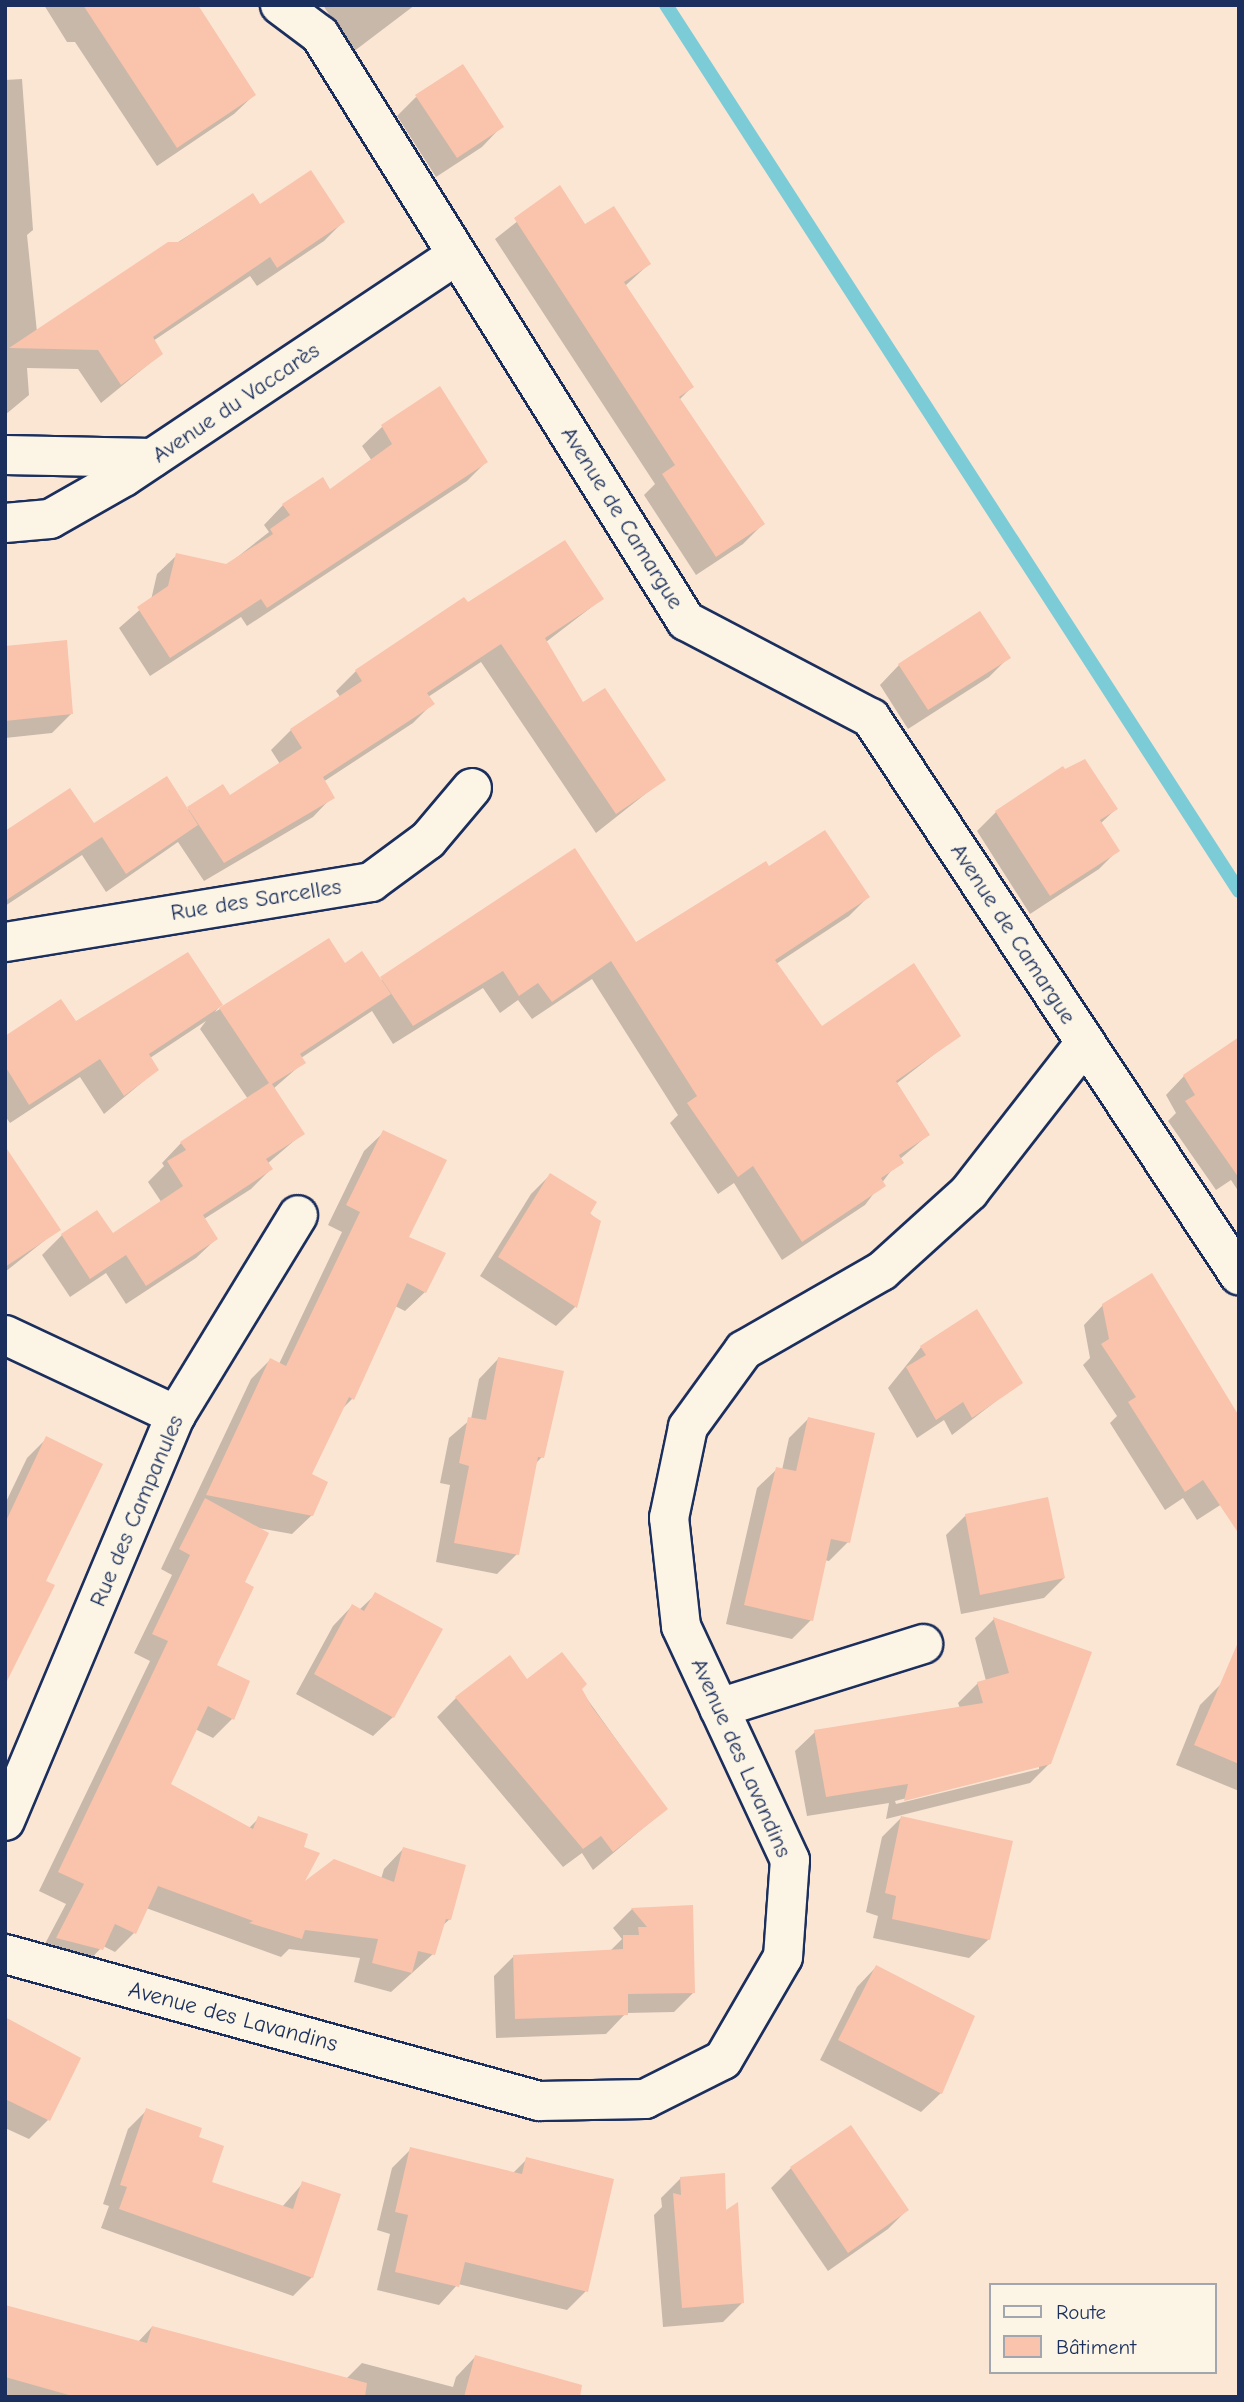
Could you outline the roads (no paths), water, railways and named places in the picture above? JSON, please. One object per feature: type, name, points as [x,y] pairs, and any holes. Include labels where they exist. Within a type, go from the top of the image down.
[{"type":"street","name":"Avenue de Camargue","points":[[280,5],[320,35],[455,256],[686,621],[871,718],[1239,1275]]},
{"type":"street","name":"Avenue du Vaccarès","points":[[5,523],[50,519],[152,458],[455,256]]},
{"type":"street","points":[[5,455],[152,458]]},
{"type":"street","name":"Rue des Sarcelles","points":[[5,942],[371,881],[428,840],[472,788]]},
{"type":"street","name":"Avenue des Lavandins","points":[[5,1954],[539,2101],[645,2099],[723,2060],[783,1957],[790,1860],[681,1626],[669,1518],[688,1427],[744,1350],[882,1271],[969,1192],[1085,1043]]},
{"type":"street","name":"Rue des Campanules","points":[[5,1821],[176,1415],[298,1215]]},
{"type":"street","points":[[5,1335],[176,1415]]},
{"type":"street","points":[[719,1708],[923,1643]]},
{"type":"waterway","points":[[666,5],[1239,891]]}]
